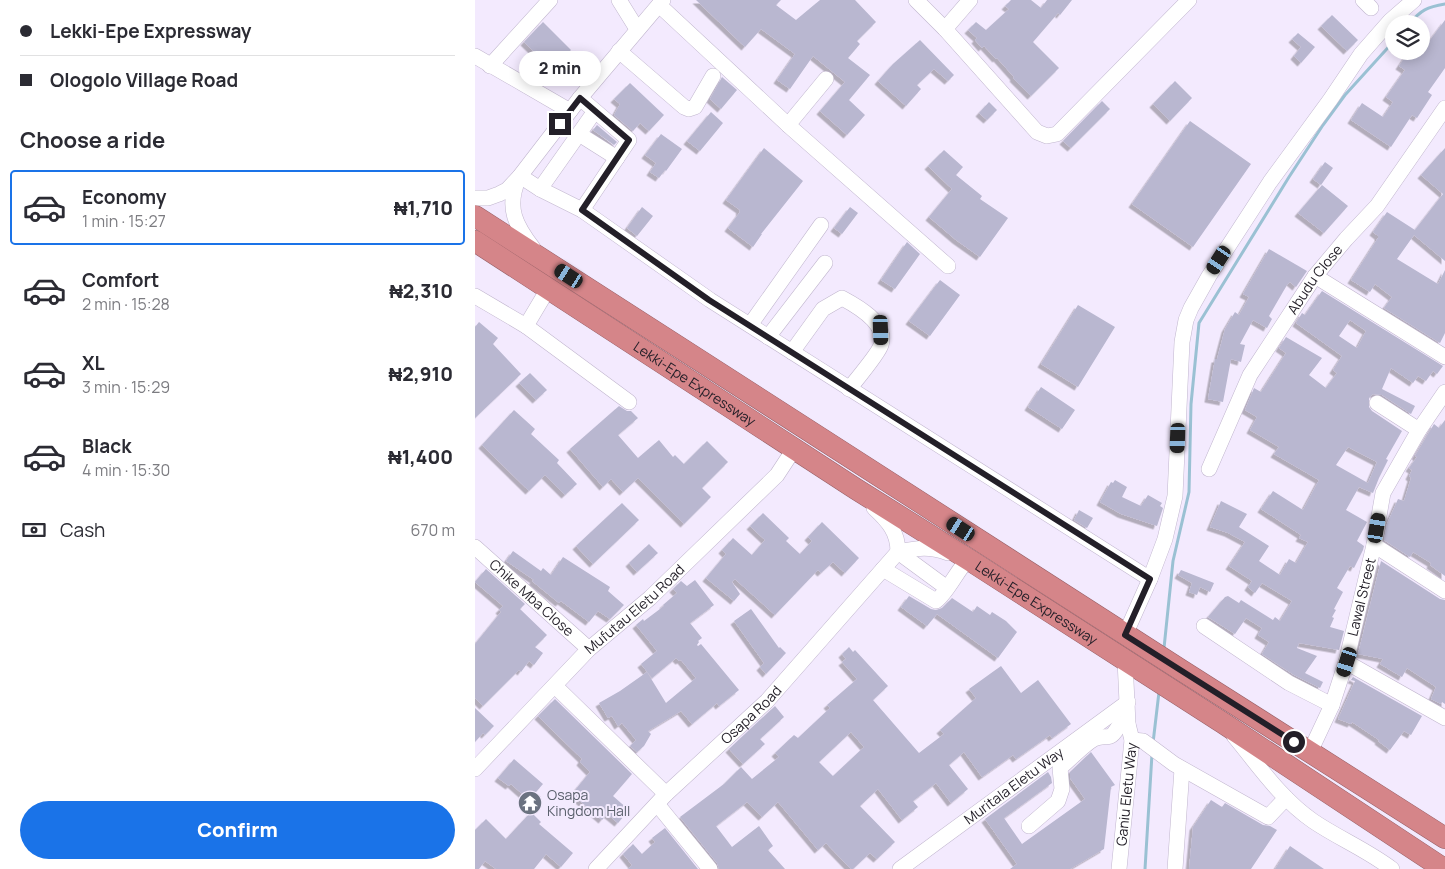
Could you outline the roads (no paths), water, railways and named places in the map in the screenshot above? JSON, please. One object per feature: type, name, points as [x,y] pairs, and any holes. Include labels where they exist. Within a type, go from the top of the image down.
[{"type":"highway","name":"Lekki-Epe Expressway","points":[[475,216],[1445,838]]},
{"type":"highway","name":"Lekki-Epe Expressway","points":[[475,241],[856,489],[1132,664],[1444,869]]},
{"type":"highway","points":[[1260,748],[1280,752],[1445,859]]},
{"type":"street","points":[[490,66],[550,0]]},
{"type":"street","points":[[619,0],[637,29]]},
{"type":"street","points":[[916,0],[945,29],[1037,132],[1047,136],[1057,134],[1189,0]]},
{"type":"street","points":[[945,29],[970,0]]},
{"type":"street","points":[[1132,639],[1150,579],[1165,539],[1175,490],[1182,342],[1185,320],[1209,276],[1270,182],[1331,100],[1361,54],[1390,22],[1414,0]]},
{"type":"street","points":[[475,198],[488,198],[507,190],[580,98],[661,2],[788,125],[948,266]]},
{"type":"street","points":[[619,51],[684,107],[689,109],[695,107],[713,76]]},
{"type":"street","points":[[475,56],[570,111]]},
{"type":"street","points":[[788,125],[826,79]]},
{"type":"street","points":[[580,98],[629,140],[582,210]]},
{"type":"street","name":"Abudu Close","points":[[1209,469],[1250,376],[1315,276],[1377,206],[1445,108]]},
{"type":"street","points":[[540,189],[595,111]]},
{"type":"street","points":[[579,134],[617,158]]},
{"type":"street","points":[[520,176],[540,189],[582,210],[709,300],[1150,579]]},
{"type":"street","points":[[520,176],[512,199],[515,221],[533,249],[553,266]]},
{"type":"street","points":[[749,325],[821,225]]},
{"type":"street","points":[[768,337],[825,264]]},
{"type":"street","points":[[1315,276],[1445,358]]},
{"type":"street","points":[[526,326],[548,289]]},
{"type":"street","points":[[475,296],[526,326],[629,402]]},
{"type":"street","points":[[792,352],[823,309],[842,298],[865,310],[881,330],[881,345],[849,388]]},
{"type":"street","name":"Lawal Street","points":[[1310,752],[1333,705],[1347,662],[1374,545],[1383,493],[1419,430],[1445,392]]},
{"type":"street","points":[[1377,403],[1419,430]]},
{"type":"street","name":"Mufutau Eletu Road","points":[[475,769],[589,649],[649,598],[777,475],[794,449]]},
{"type":"street","points":[[856,489],[890,523],[896,536],[898,552],[947,588]]},
{"type":"street","points":[[1374,545],[1445,591]]},
{"type":"street","points":[[883,569],[936,601],[941,598],[969,560],[935,548],[918,547],[898,552]]},
{"type":"street","name":"Chike Mba Close","points":[[477,551],[589,649]]},
{"type":"street","name":"Osapa Road","points":[[596,869],[661,799],[767,700],[898,552]]},
{"type":"street","points":[[1204,626],[1289,683],[1333,705]]},
{"type":"street","points":[[1347,662],[1445,718]]},
{"type":"street","name":"Ganiu Eletu Way","points":[[1119,869],[1137,740],[1129,724],[1128,702],[1132,664]]},
{"type":"street","points":[[555,686],[661,799],[710,869]]},
{"type":"street","name":"Muritala Eletu Way","points":[[900,869],[1128,702]]},
{"type":"street","points":[[1223,723],[1286,798],[1312,820],[1375,856],[1391,869]]},
{"type":"street","points":[[1029,826],[1058,801],[1062,789],[1060,768],[1095,739],[1111,737],[1120,724],[1129,724]]},
{"type":"street","points":[[1137,740],[1178,767],[1269,817],[1286,798]]},
{"type":"street","points":[[1175,869],[1178,767]]},
{"type":"waterway","points":[[1417,15],[1433,6],[1445,4]]},
{"type":"waterway","points":[[1164,648],[1173,561],[1189,492],[1191,404],[1199,323],[1323,125],[1345,95],[1385,51]]},
{"type":"waterway","points":[[1153,743],[1159,692]]},
{"type":"waterway","points":[[1145,869],[1152,754]]},
{"type":"place","name":"Osapa Kingdom Hall","points":[[530,803]]}]
